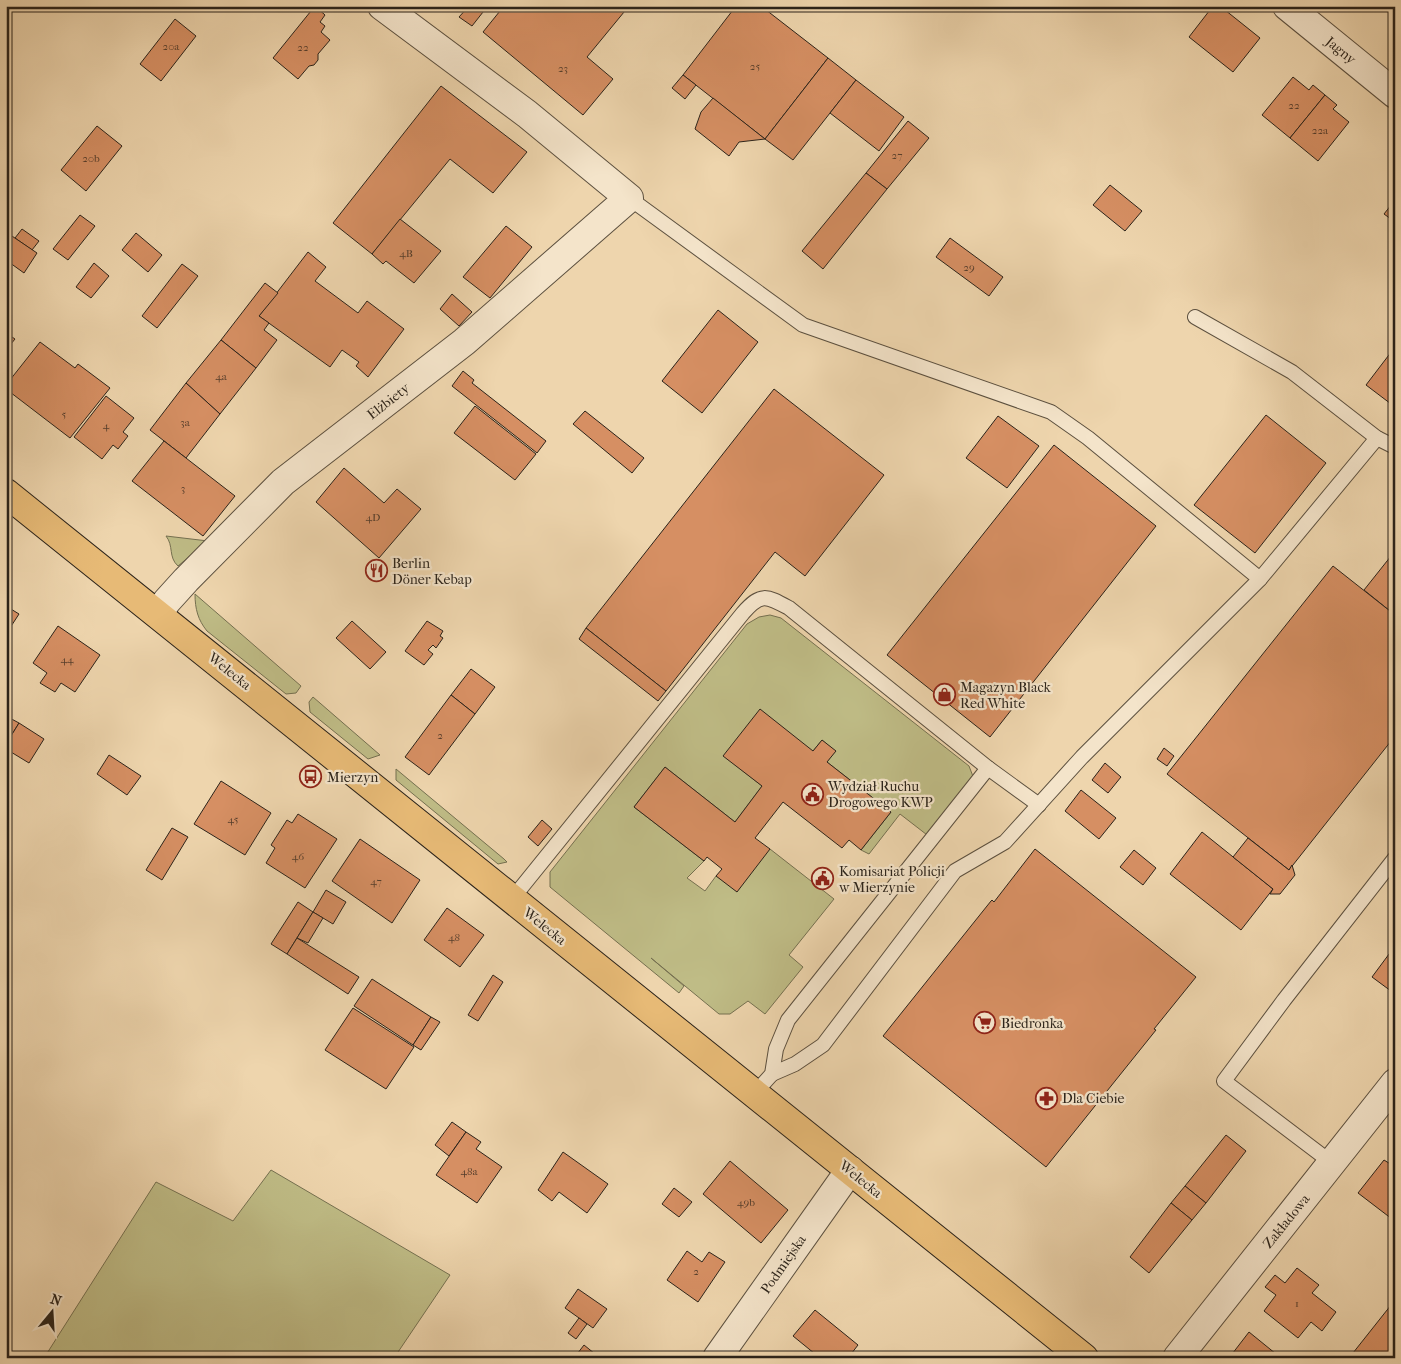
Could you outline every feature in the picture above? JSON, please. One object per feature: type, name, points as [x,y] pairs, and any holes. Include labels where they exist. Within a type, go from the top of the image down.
[{"type":"main road","name":"Welecka","points":[[6,493],[1084,1358]]},
{"type":"street","points":[[382,6],[527,114],[628,198]]},
{"type":"street","name":"Jagny","points":[[1287,6],[1395,94]]},
{"type":"street","name":"Elżbiety","points":[[158,614],[186,580],[282,482],[464,342],[628,198]]},
{"type":"street","name":"Zakładowa","points":[[1177,1358],[1395,1083]]},
{"type":"street","name":"Podmiejska","points":[[717,1358],[850,1170]]},
{"type":"lane","points":[[628,198],[803,325],[1051,412],[1088,438],[1260,580]]},
{"type":"lane","points":[[1195,317],[1292,372],[1377,438],[1395,447]]},
{"type":"lane","points":[[754,1094],[772,1074],[795,1064],[823,1045],[955,871],[1005,842],[1082,757],[1260,580],[1377,438]]},
{"type":"lane","points":[[512,899],[753,601],[763,598],[772,598],[789,608],[988,768],[1039,805]]},
{"type":"lane","points":[[772,1074],[776,1049],[788,1020],[988,768]]},
{"type":"lane","points":[[1332,1163],[1224,1081],[1284,1000],[1395,858]]},
{"type":"shaded area","points":[[166,536],[208,541],[178,566],[173,559]]},
{"type":"shaded area","points":[[195,594],[301,686],[296,693],[286,694],[207,631],[201,623],[198,614]]},
{"type":"shaded area","points":[[770,615],[781,618],[969,766],[974,779],[931,838],[900,814],[869,854],[861,850],[891,812],[827,762],[835,751],[822,740],[813,751],[724,756],[762,786],[735,822],[665,767],[634,807],[704,861],[687,878],[705,891],[716,876],[770,849],[834,899],[789,955],[803,967],[765,1014],[748,1001],[730,1014],[719,1014],[651,958],[684,986],[679,993],[550,887],[550,872],[747,624],[759,617]]},
{"type":"shaded area","points":[[313,697],[380,755],[368,759],[310,712],[309,702]]},
{"type":"shaded area","points":[[396,769],[507,862],[498,864],[396,780]]},
{"type":"shaded area","points":[[271,1170],[450,1275],[394,1358],[44,1358],[156,1182],[233,1221]]},
{"type":"building","points":[[315,6],[325,15],[320,22],[325,26],[321,32],[330,40],[318,54],[318,60],[314,65],[309,66],[298,79],[273,58]]},
{"type":"building","points":[[469,6],[487,7],[472,26],[459,17]]},
{"type":"building","points":[[504,6],[629,6],[587,57],[613,79],[583,115],[483,32]]},
{"type":"building","points":[[736,6],[761,6],[828,58],[765,139],[683,75]]},
{"type":"building","points":[[1213,6],[1220,6],[1260,38],[1233,72],[1189,37]]},
{"type":"building","points":[[175,19],[196,36],[161,81],[140,64]]},
{"type":"building","points":[[828,58],[856,80],[793,160],[765,139]]},
{"type":"building","points":[[683,75],[696,85],[685,99],[672,88]]},
{"type":"building","points":[[1293,77],[1309,90],[1313,85],[1325,95],[1290,138],[1262,115]]},
{"type":"building","points":[[856,80],[904,117],[879,151],[830,113]]},
{"type":"building","points":[[441,86],[527,152],[493,193],[450,159],[372,254],[333,223]]},
{"type":"building","points":[[1325,95],[1337,105],[1333,109],[1349,122],[1318,161],[1290,138]]},
{"type":"building","points":[[713,98],[765,139],[739,142],[729,156],[695,129],[701,112]]},
{"type":"building","points":[[908,121],[929,138],[887,189],[866,173]]},
{"type":"building","points":[[97,126],[122,146],[86,191],[61,170]]},
{"type":"building","points":[[866,173],[887,189],[823,269],[802,251]]},
{"type":"building","points":[[1110,185],[1142,211],[1125,231],[1093,205]]},
{"type":"building","points":[[1395,200],[1395,222],[1384,214]]},
{"type":"building","points":[[80,215],[95,226],[68,260],[53,249]]},
{"type":"building","points":[[400,219],[441,251],[414,283],[386,261],[383,264],[372,254]]},
{"type":"building","points":[[506,226],[532,247],[490,298],[463,277]]},
{"type":"building","points":[[22,229],[39,241],[32,250],[15,238]]},
{"type":"building","points":[[6,232],[37,253],[24,273],[6,260],[9,255],[6,248]]},
{"type":"building","points":[[136,233],[162,255],[148,272],[122,250]]},
{"type":"building","points":[[950,238],[1003,277],[989,296],[936,257]]},
{"type":"building","points":[[308,252],[326,267],[315,281],[358,313],[367,301],[404,329],[368,377],[356,366],[359,362],[342,350],[330,367],[259,316]]},
{"type":"building","points":[[94,263],[109,276],[91,298],[76,287]]},
{"type":"building","points":[[182,264],[198,276],[157,328],[142,316]]},
{"type":"building","points":[[265,283],[278,293],[259,316],[269,323],[264,330],[277,340],[256,368],[221,340]]},
{"type":"building","points":[[452,294],[472,312],[459,326],[440,309]]},
{"type":"building","points":[[718,310],[758,342],[702,413],[662,381]]},
{"type":"building","points":[[6,333],[15,339],[6,350]]},
{"type":"building","points":[[221,340],[256,368],[220,414],[186,383]]},
{"type":"building","points":[[40,342],[75,368],[78,364],[110,388],[70,438],[6,389],[6,385]]},
{"type":"building","points":[[1395,347],[1395,407],[1366,385]]},
{"type":"building","points":[[463,371],[474,380],[472,383],[546,441],[537,453],[452,386]]},
{"type":"building","points":[[186,383],[220,414],[186,458],[150,430]]},
{"type":"building","points":[[774,389],[884,475],[805,576],[775,552],[666,691],[586,628]]},
{"type":"building","points":[[106,396],[134,418],[123,432],[128,436],[118,449],[113,445],[102,459],[74,437]]},
{"type":"building","points":[[475,406],[536,454],[515,480],[454,433]]},
{"type":"building","points":[[585,411],[644,458],[632,473],[573,424]]},
{"type":"building","points":[[1266,415],[1326,463],[1255,553],[1194,505]]},
{"type":"building","points":[[998,416],[1039,446],[1007,488],[966,458]]},
{"type":"building","points":[[164,441],[235,496],[203,536],[132,481]]},
{"type":"building","points":[[1054,445],[1156,526],[990,737],[887,655]]},
{"type":"building","points":[[344,468],[384,503],[397,489],[421,509],[379,558],[316,502]]},
{"type":"building","points":[[1395,551],[1395,615],[1364,590]]},
{"type":"building","points":[[1333,566],[1395,615],[1395,736],[1289,870],[1167,774]]},
{"type":"building","points":[[6,606],[19,614],[6,634]]},
{"type":"building","points":[[352,621],[386,652],[370,669],[336,638]]},
{"type":"building","points":[[427,621],[443,631],[440,636],[443,638],[436,648],[433,645],[428,650],[433,654],[424,665],[405,651]]},
{"type":"building","points":[[58,626],[100,655],[75,692],[61,683],[55,692],[40,683],[47,673],[33,663]]},
{"type":"building","points":[[586,628],[666,691],[658,701],[579,639]]},
{"type":"building","points":[[471,669],[495,687],[475,714],[451,695]]},
{"type":"building","points":[[451,695],[475,714],[429,775],[405,757]]},
{"type":"building","name":"Wydział Ruchu Drogowego KWP","points":[[760,709],[813,751],[822,740],[836,751],[827,762],[891,812],[861,850],[849,840],[842,848],[783,802],[755,838],[770,849],[737,892],[716,876],[722,869],[707,857],[704,861],[634,807],[665,767],[735,822],[762,786],[723,756]]},
{"type":"building","points":[[6,716],[19,723],[6,744]]},
{"type":"building","points":[[19,723],[44,739],[29,763],[6,749],[6,744]]},
{"type":"building","points":[[1164,748],[1174,756],[1167,766],[1157,759]]},
{"type":"building","points":[[109,755],[141,776],[127,795],[97,774]]},
{"type":"building","points":[[1105,763],[1121,777],[1108,793],[1092,780]]},
{"type":"building","points":[[221,781],[271,813],[245,855],[194,824]]},
{"type":"building","points":[[1081,790],[1116,818],[1099,839],[1065,811]]},
{"type":"building","points":[[298,814],[337,839],[305,888],[266,863],[275,848],[271,845],[287,820],[292,823]]},
{"type":"building","points":[[542,820],[552,829],[538,846],[528,837]]},
{"type":"building","points":[[172,828],[188,837],[162,880],[146,870]]},
{"type":"building","points":[[1202,832],[1273,889],[1241,930],[1170,874]]},
{"type":"building","points":[[1248,838],[1289,870],[1292,865],[1295,875],[1280,894],[1270,894],[1273,889],[1233,857]]},
{"type":"building","points":[[360,839],[420,880],[392,923],[332,881]]},
{"type":"building","points":[[1035,849],[1196,977],[1046,1167],[883,1036],[991,901],[994,902]]},
{"type":"building","points":[[1134,850],[1156,868],[1143,885],[1120,867]]},
{"type":"building","points":[[326,890],[346,902],[333,924],[313,912]]},
{"type":"building","points":[[298,902],[313,912],[287,954],[271,944]]},
{"type":"building","points":[[447,908],[484,935],[460,967],[424,940]]},
{"type":"building","points":[[313,912],[323,918],[308,943],[297,938]]},
{"type":"building","points":[[297,938],[359,977],[348,994],[287,954]]},
{"type":"building","points":[[1395,946],[1395,994],[1372,977]]},
{"type":"building","points":[[493,975],[503,982],[478,1021],[468,1015]]},
{"type":"building","points":[[372,979],[431,1017],[413,1045],[354,1006]]},
{"type":"building","points":[[353,1008],[414,1047],[386,1089],[325,1050]]},
{"type":"building","points":[[431,1017],[440,1022],[421,1050],[413,1045]]},
{"type":"building","points":[[452,1122],[466,1132],[449,1156],[435,1145]]},
{"type":"building","points":[[466,1132],[481,1142],[476,1149],[502,1167],[477,1203],[436,1175]]},
{"type":"building","points":[[1226,1135],[1246,1151],[1206,1203],[1185,1186]]},
{"type":"building","points":[[563,1152],[608,1184],[587,1213],[559,1192],[552,1201],[538,1190]]},
{"type":"building","points":[[1384,1160],[1395,1167],[1395,1216],[1392,1219],[1358,1193]]},
{"type":"building","points":[[730,1161],[788,1210],[761,1243],[703,1194]]},
{"type":"building","points":[[1185,1186],[1206,1203],[1192,1220],[1171,1203]]},
{"type":"building","points":[[674,1188],[692,1202],[679,1217],[662,1204]]},
{"type":"building","points":[[1171,1203],[1192,1220],[1149,1273],[1130,1257]]},
{"type":"building","points":[[687,1251],[702,1262],[709,1252],[725,1262],[698,1302],[667,1280]]},
{"type":"building","points":[[1297,1268],[1319,1285],[1312,1293],[1336,1312],[1322,1331],[1311,1322],[1298,1338],[1264,1311],[1276,1295],[1265,1287],[1275,1275],[1285,1283]]},
{"type":"building","points":[[578,1289],[607,1309],[593,1328],[565,1308]]},
{"type":"building","points":[[1395,1300],[1395,1358],[1349,1358]]},
{"type":"building","points":[[815,1310],[858,1345],[848,1358],[820,1358],[793,1336]]},
{"type":"building","points":[[579,1318],[587,1324],[576,1339],[568,1333]]},
{"type":"building","points":[[1249,1332],[1281,1358],[1229,1358]]},
{"type":"building","points":[[584,1345],[600,1358],[574,1358]]},
{"type":"place","name":"Berlin Döner Kebap","points":[[376,571]]},
{"type":"place","name":"Magazyn Black Red White","points":[[944,695]]},
{"type":"place","name":"Mierzyn","points":[[311,777]]},
{"type":"place","name":"Wydział Ruchu Drogowego KWP","points":[[812,794]]},
{"type":"place","name":"Komisariat Policji w Mierzynie","points":[[823,879]]},
{"type":"place","name":"Biedronka","points":[[985,1023]]},
{"type":"place","name":"Dla Ciebie","points":[[1046,1098]]}]
